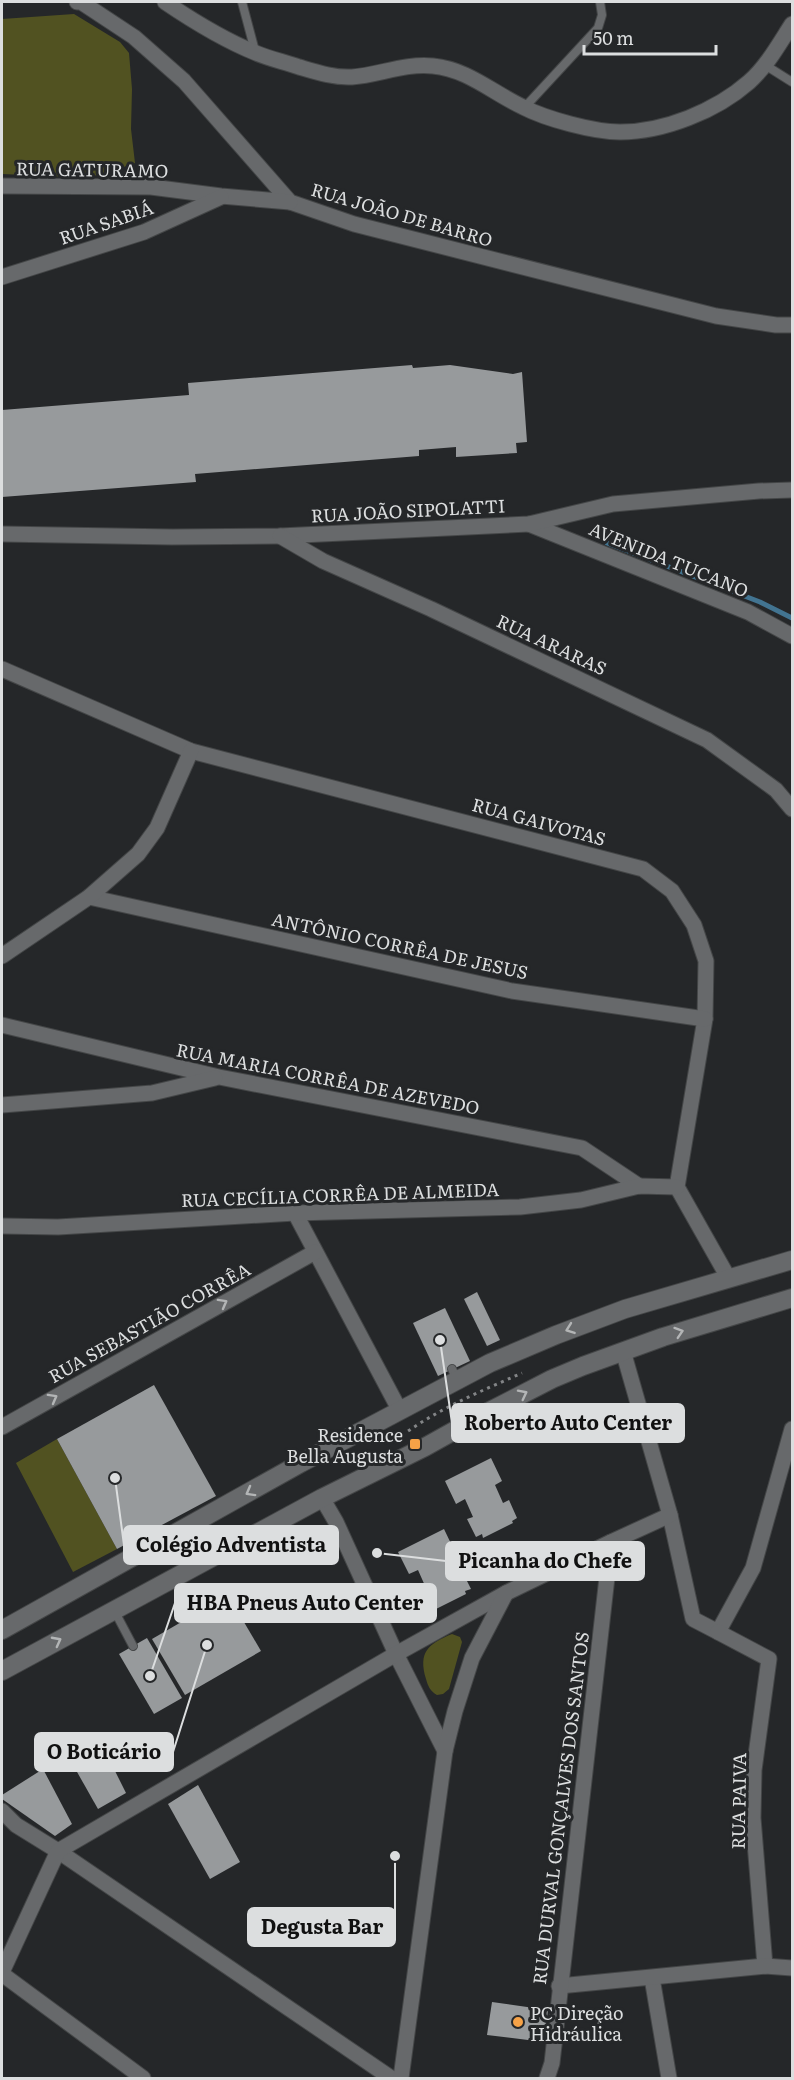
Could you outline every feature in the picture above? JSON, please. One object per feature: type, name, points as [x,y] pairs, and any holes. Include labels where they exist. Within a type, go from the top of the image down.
[{"type":"main road","points":[[2,1630],[400,1411],[455,1374],[625,1309],[792,1260]]},
{"type":"main road","points":[[2,1671],[322,1498],[425,1447],[552,1379],[623,1351],[792,1298]]},
{"type":"street","name":"RUA JOÃO DE BARRO","points":[[77,2],[81,2],[134,37],[184,81],[290,202],[354,224],[716,316],[776,325],[792,325]]},
{"type":"street","points":[[165,2],[193,21],[255,53],[323,75],[352,77],[401,68],[433,66],[461,72],[524,108],[594,129],[620,132],[647,128],[698,115],[726,98],[749,82],[765,65],[792,24]]},
{"type":"street","name":"RUA GATURAMO","points":[[2,186],[151,187],[290,202]]},
{"type":"street","name":"RUA SABIÁ","points":[[2,278],[144,232],[221,196]]},
{"type":"street","name":"RUA JOÃO SIPOLATTI","points":[[2,534],[280,536],[529,524],[614,504],[792,490]]},
{"type":"street","name":"AVENIDA TUCANO","points":[[529,524],[748,612],[792,636]]},
{"type":"street","name":"RUA ARARAS","points":[[280,536],[323,561],[431,609],[708,740],[776,790],[792,809]]},
{"type":"street","name":"RUA GAIVOTAS","points":[[2,669],[191,750],[643,869],[672,891],[694,925],[706,962],[705,1019],[677,1187]]},
{"type":"street","points":[[3,952],[89,897],[138,854],[157,828],[191,750]]},
{"type":"street","name":"ANTÔNIO CORRÊA DE JESUS","points":[[89,897],[512,991],[705,1019]]},
{"type":"street","name":"RUA MARIA CORRÊA DE AZEVEDO","points":[[2,1026],[219,1077],[582,1148],[639,1186]]},
{"type":"street","points":[[2,1105],[152,1094],[219,1077]]},
{"type":"street","name":"RUA CECÍLIA CORRÊA DE ALMEIDA","points":[[2,1226],[58,1227],[295,1213],[520,1207],[581,1200],[639,1186],[677,1187]]},
{"type":"street","points":[[677,1187],[729,1279]]},
{"type":"street","points":[[295,1213],[400,1411]]},
{"type":"street","name":"RUA SEBASTIÃO CORRÊA","points":[[2,1427],[315,1252]]},
{"type":"street","points":[[623,1351],[670,1515],[693,1619],[718,1632],[753,1568],[792,1429]]},
{"type":"street","points":[[322,1498],[336,1522],[396,1654],[445,1751]]},
{"type":"street","points":[[143,2079],[2,1973],[58,1851],[396,1654],[506,1593],[670,1515]]},
{"type":"street","name":"RUA DURVAL GONÇALVES DOS SANTOS","points":[[547,2079],[552,2063],[611,1542]]},
{"type":"street","points":[[400,2079],[445,1751],[472,1658],[506,1593]]},
{"type":"street","name":"RUA PAIVA","points":[[718,1632],[769,1659],[754,1770],[753,1818],[765,1965]]},
{"type":"street","points":[[2,1811],[16,1825],[58,1851],[391,2079]]},
{"type":"street","points":[[559,1986],[765,1965],[792,1968]]},
{"type":"street","points":[[652,1978],[669,2079]]},
{"type":"lane","points":[[242,2],[255,53]]},
{"type":"lane","points":[[524,108],[598,28],[602,15],[600,2]]},
{"type":"lane","points":[[765,65],[792,82]]},
{"type":"lane","points":[[114,1610],[133,1646]]},
{"type":"shaded area","points":[[74,14],[120,42],[129,53],[132,89],[131,129],[135,163],[101,175],[72,177],[2,174],[2,19]]},
{"type":"shaded area","points":[[57,1439],[117,1549],[73,1572],[16,1463]]},
{"type":"shaded area","points":[[452,1634],[460,1637],[462,1642],[449,1689],[437,1695],[427,1682],[424,1656],[437,1641]]},
{"type":"building","points":[[412,365],[413,368],[450,365],[513,374],[522,372],[527,442],[516,443],[517,453],[456,457],[456,447],[419,450],[419,456],[195,474],[196,482],[2,497],[2,410],[189,395],[188,383]]},
{"type":"building","points":[[477,1292],[500,1340],[487,1346],[464,1299]]},
{"type":"building","points":[[445,1308],[470,1361],[438,1376],[413,1323]]},
{"type":"building","points":[[154,1385],[216,1496],[117,1549],[57,1439]]},
{"type":"building","points":[[491,1458],[502,1481],[495,1485],[503,1503],[509,1500],[517,1518],[512,1521],[513,1523],[483,1538],[482,1534],[476,1537],[467,1519],[473,1517],[465,1499],[456,1504],[445,1481]]},
{"type":"building","points":[[444,1529],[455,1552],[448,1556],[456,1573],[462,1571],[471,1589],[465,1591],[466,1594],[436,1609],[435,1605],[429,1608],[421,1590],[426,1588],[418,1570],[409,1574],[398,1552]]},
{"type":"building","points":[[228,1595],[261,1651],[185,1695],[152,1639]]},
{"type":"building","points":[[147,1638],[182,1698],[154,1714],[119,1654]]},
{"type":"building","points":[[98,1737],[126,1793],[98,1809],[68,1756]]},
{"type":"building","points":[[43,1769],[72,1824],[55,1836],[2,1799],[2,1795]]},
{"type":"building","points":[[198,1785],[240,1862],[210,1879],[168,1804]]},
{"type":"building","name":"PC Direção Hidráulica","points":[[492,2002],[548,2010],[544,2042],[487,2035]]},
{"type":"waterway","points":[[607,543],[760,602],[792,618]]},
{"type":"place","name":"Roberto Auto Center","points":[[440,1340]]},
{"type":"place","name":"Residence Bella Augusta","points":[[415,1444]]},
{"type":"place","name":"Colégio Adventista","points":[[115,1478]]},
{"type":"place","name":"Picanha do Chefe","points":[[377,1553]]},
{"type":"place","name":"O Boticário","points":[[207,1645]]},
{"type":"place","name":"HBA Pneus Auto Center","points":[[150,1676]]},
{"type":"place","name":"Degusta Bar","points":[[395,1856]]},
{"type":"place","name":"PC Direção Hidráulica","points":[[518,2022]]}]
